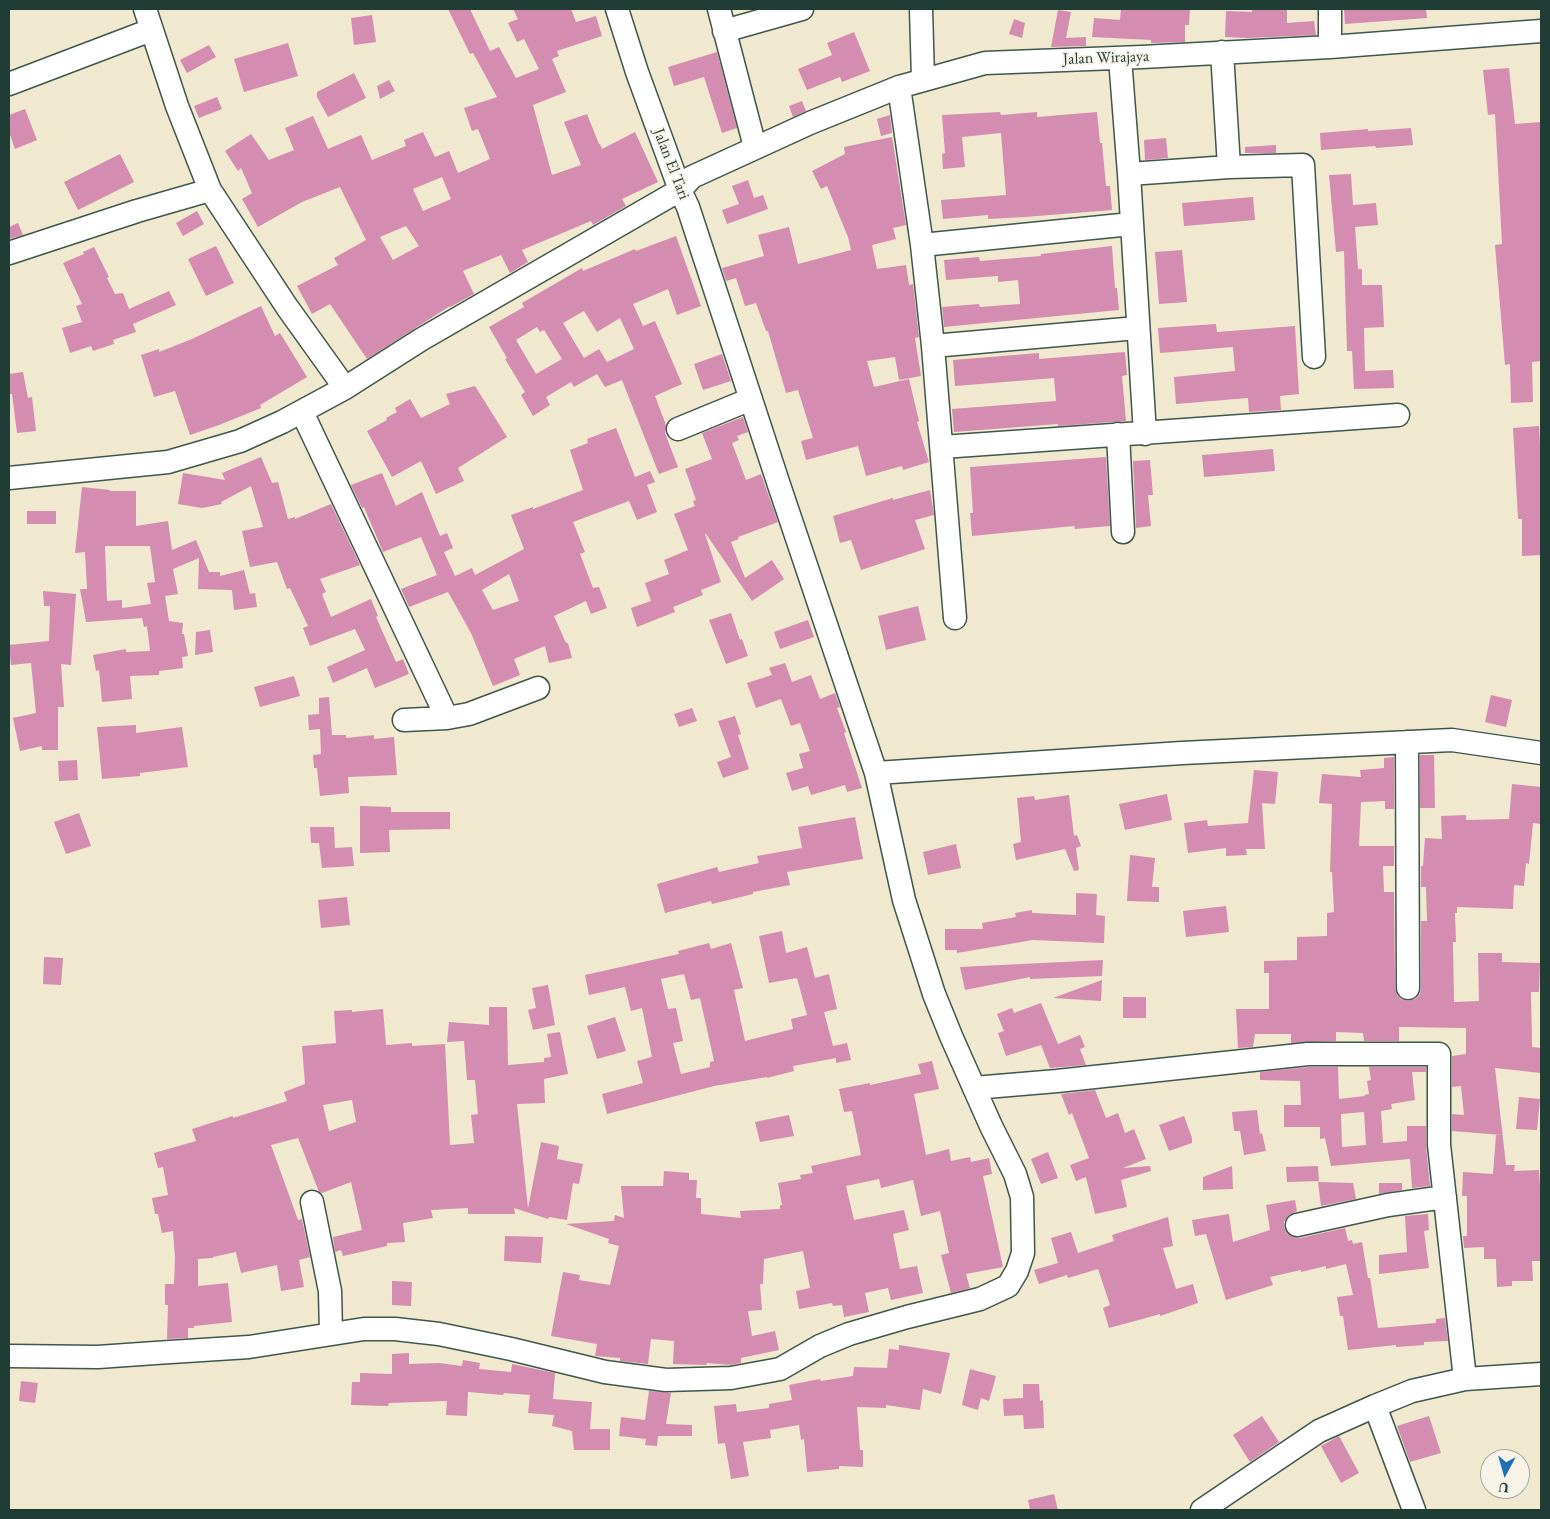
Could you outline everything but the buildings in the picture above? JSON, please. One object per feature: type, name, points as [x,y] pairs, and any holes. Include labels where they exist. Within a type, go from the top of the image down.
[{"type":"street","name":"Jalan El Tari","points":[[617,9],[637,72],[687,191]]},
{"type":"street","name":"Jalan El Tari","points":[[633,9],[687,191]]},
{"type":"street","points":[[718,9],[755,147]]},
{"type":"street","points":[[724,31],[802,9]]},
{"type":"street","points":[[921,9],[923,79]]},
{"type":"street","points":[[1330,9],[1330,47]]},
{"type":"street","points":[[9,84],[148,19],[177,106],[210,190],[287,307],[345,388]]},
{"type":"street","name":"Jalan Wirajaya","points":[[9,478],[168,462],[240,441],[302,412],[345,388],[422,339],[687,191],[755,147],[899,87],[923,79],[985,63],[1330,47],[1541,31]]},
{"type":"street","points":[[1222,52],[1229,166]]},
{"type":"street","points":[[1120,58],[1129,174],[1144,434]]},
{"type":"street","points":[[899,87],[922,245],[933,346],[955,618]]},
{"type":"street","points":[[1129,174],[1229,166],[1302,165],[1314,356]]},
{"type":"street","points":[[9,253],[137,211],[210,190]]},
{"type":"street","points":[[9,1356],[98,1356],[164,1353],[249,1346],[364,1330],[395,1329],[439,1334],[605,1372],[666,1380],[730,1378],[780,1369],[820,1346],[849,1334],[980,1299],[1008,1286],[1023,1254],[1022,1197],[1015,1174],[974,1088],[934,994],[904,900],[876,773],[750,399],[687,191]]},
{"type":"street","points":[[922,245],[1131,224]]},
{"type":"street","points":[[933,346],[1137,328]]},
{"type":"street","points":[[678,429],[750,399]]},
{"type":"street","points":[[302,412],[447,718]]},
{"type":"street","points":[[942,447],[1398,415]]},
{"type":"street","points":[[1118,434],[1123,532]]},
{"type":"street","points":[[404,720],[447,718],[469,714],[538,688]]},
{"type":"street","points":[[876,773],[1192,753],[1452,740],[1541,753]]},
{"type":"street","points":[[1406,742],[1408,988]]},
{"type":"street","points":[[974,1088],[1308,1054],[1439,1054],[1439,1145],[1465,1379]]},
{"type":"street","points":[[1298,1225],[1388,1205],[1445,1196]]},
{"type":"street","points":[[312,1202],[330,1291],[331,1334]]},
{"type":"street","points":[[1202,1510],[1319,1431],[1412,1391],[1465,1379],[1541,1374]]},
{"type":"street","points":[[1375,1406],[1414,1510]]}]
